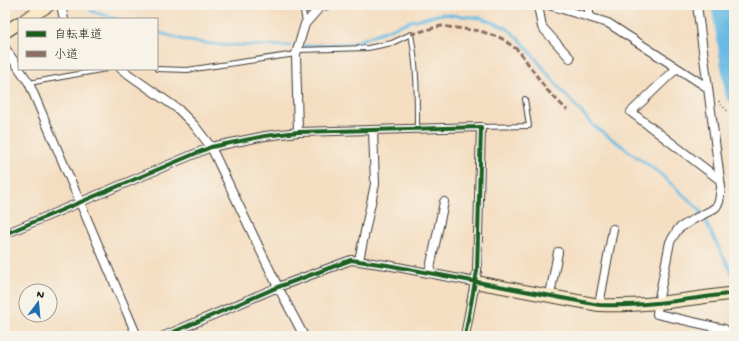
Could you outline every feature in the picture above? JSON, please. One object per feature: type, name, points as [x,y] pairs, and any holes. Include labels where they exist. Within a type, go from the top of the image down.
[{"type":"street","points":[[28,18],[49,5]]},
{"type":"street","points":[[61,5],[64,18]]},
{"type":"street","points":[[298,132],[297,52],[305,24],[320,8],[326,5]]},
{"type":"street","points":[[538,5],[542,27],[570,58]]},
{"type":"street","points":[[549,5],[608,23],[708,88]]},
{"type":"street","points":[[589,5],[589,17]]},
{"type":"street","points":[[697,5],[721,187],[719,202],[710,211],[678,229],[670,242],[657,314],[724,329],[733,336]]},
{"type":"street","points":[[5,32],[18,24]]},
{"type":"street","points":[[5,48],[8,56],[18,68]]},
{"type":"street","points":[[677,68],[631,112],[720,180]]},
{"type":"street","points":[[19,70],[29,82],[137,336]]},
{"type":"street","points":[[122,70],[178,109],[194,125],[211,147],[278,287],[304,336]]},
{"type":"street","points":[[5,234],[211,147],[265,136],[298,132],[481,127],[475,282],[465,336]]},
{"type":"street","points":[[359,260],[375,184],[373,130]]},
{"type":"street","points":[[429,273],[444,202]]},
{"type":"street","points":[[599,305],[613,229]]},
{"type":"street","points":[[550,295],[558,252]]},
{"type":"street","points":[[164,336],[278,287],[350,260],[359,260],[599,305],[616,306],[658,303],[734,293]]},
{"type":"lane","points":[[302,5],[305,24]]},
{"type":"lane","points":[[158,69],[187,70],[297,52],[368,48],[392,43],[411,34],[416,56],[417,128]]},
{"type":"lane","points":[[29,82],[100,70]]},
{"type":"lane","points":[[481,127],[529,126],[525,99]]},
{"type":"path","points":[[708,88],[715,90],[720,104],[733,117]]},
{"type":"building","points":[[305,5],[314,5],[314,11],[306,12]]},
{"type":"waterway","points":[[720,5],[734,95]]},
{"type":"waterway","points":[[91,11],[114,18]]},
{"type":"waterway","points":[[304,46],[353,43],[411,21],[442,14],[481,18],[507,28],[523,43],[561,90],[594,126],[658,172],[699,209],[734,277]]},
{"type":"waterway","points":[[158,32],[188,41],[221,45],[290,46]]},
{"type":"marked path","points":[[411,34],[441,26],[480,31],[501,38],[519,51],[546,89],[567,110]]},
{"type":"marked path","points":[[733,117],[734,127]]},
{"type":"cycle path","points":[[5,234],[211,147],[265,136],[298,132],[481,127],[477,271],[465,336]]},
{"type":"cycle path","points":[[164,336],[278,287],[351,260],[387,265],[599,305],[650,304],[734,293]]}]
